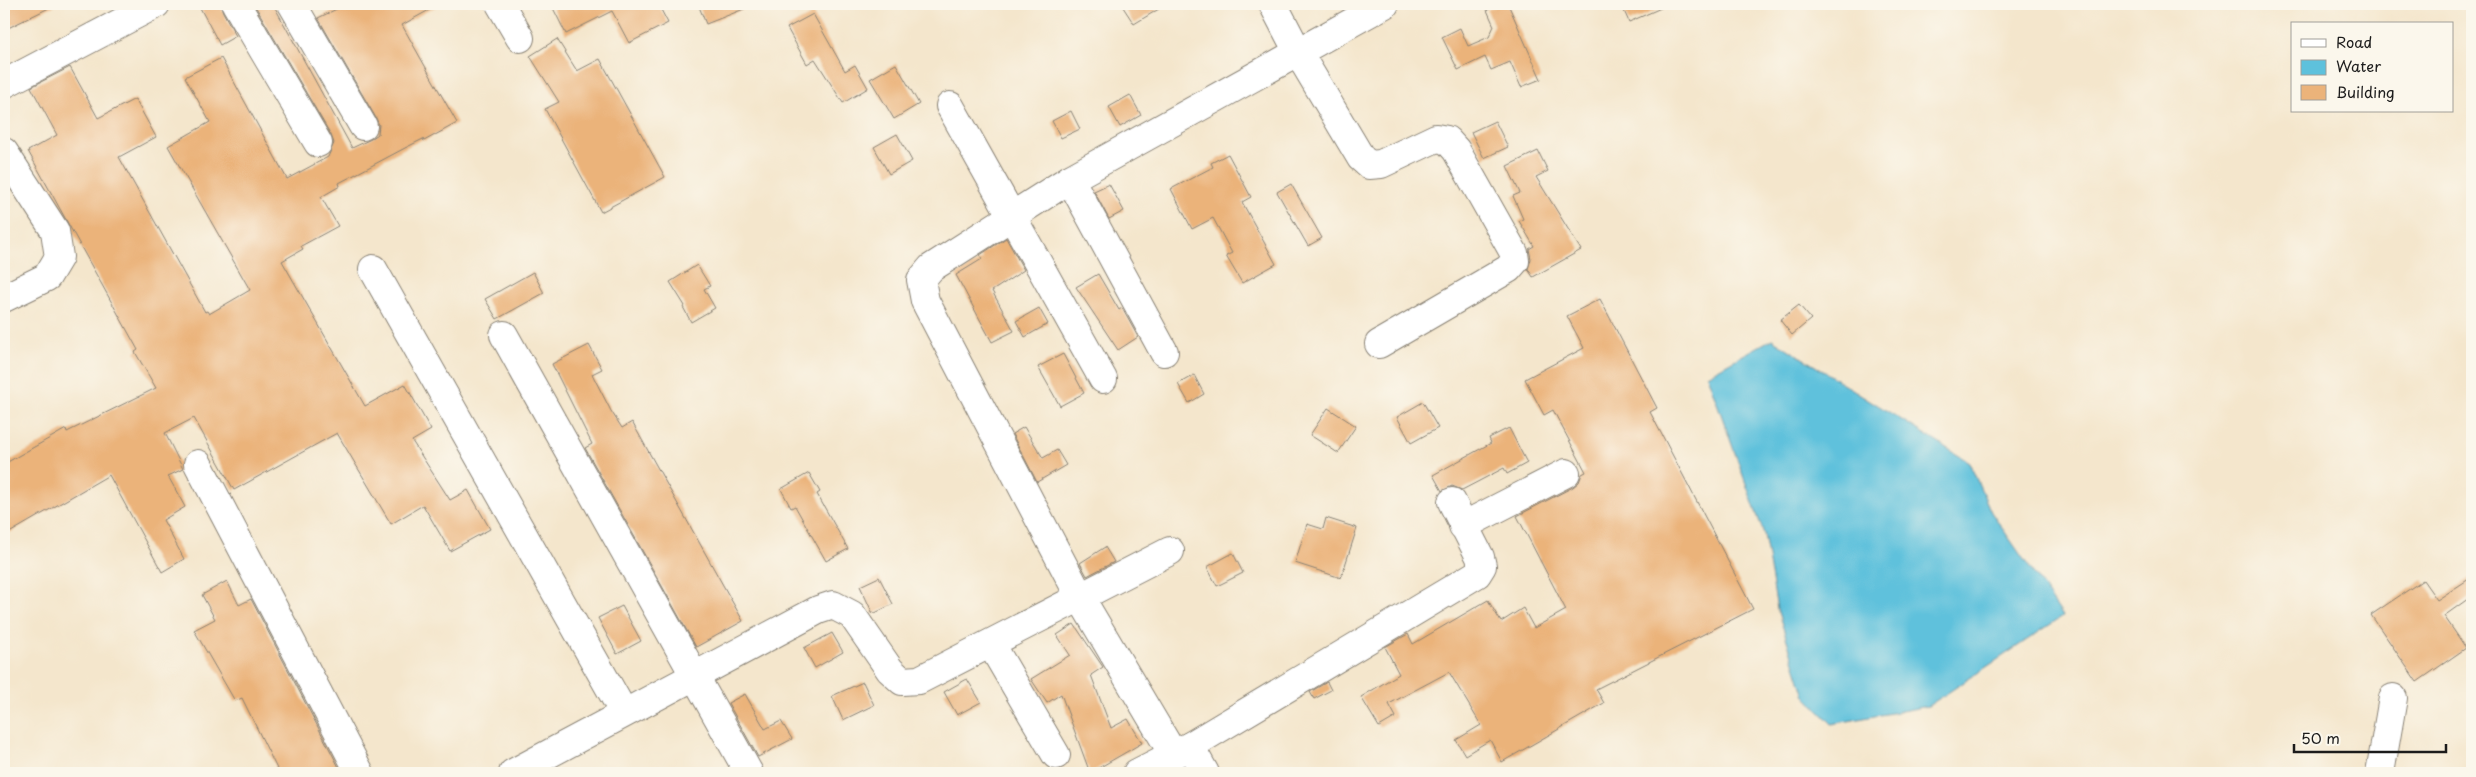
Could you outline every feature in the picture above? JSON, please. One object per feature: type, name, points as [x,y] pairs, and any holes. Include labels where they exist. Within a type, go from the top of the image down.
[{"type":"street","points":[[4,84],[156,4]]},
{"type":"street","points":[[236,4],[318,143]]},
{"type":"street","points":[[292,4],[363,126]]},
{"type":"street","points":[[500,4],[520,38]]},
{"type":"street","points":[[1273,4],[1299,54],[1361,158],[1369,164],[1381,164],[1436,138],[1447,140],[1456,150],[1514,253],[1515,260],[1508,269],[1379,344]]},
{"type":"street","points":[[1205,773],[1181,750],[1080,597],[925,301],[921,280],[931,268],[1070,179],[1299,54],[1385,4]]},
{"type":"street","points":[[950,106],[1103,379]]},
{"type":"street","points":[[4,152],[55,231],[59,257],[47,277],[4,298]]},
{"type":"street","points":[[1070,179],[1164,352]]},
{"type":"street","points":[[373,269],[624,713]]},
{"type":"street","points":[[504,335],[693,676],[749,773]]},
{"type":"street","points":[[198,464],[360,773]]},
{"type":"street","points":[[1137,773],[1181,750],[1476,574],[1482,566],[1480,557],[1457,514],[1566,473]]},
{"type":"street","points":[[513,773],[818,610],[833,605],[852,615],[890,670],[902,681],[919,680],[1170,551]]},
{"type":"street","points":[[991,644],[1056,755]]},
{"type":"street","points":[[2380,773],[2392,698]]},
{"type":"water","points":[[1772,339],[1969,462],[1991,512],[2063,616],[1928,706],[1832,724],[1805,696],[1777,609],[1764,534],[1707,375]]},
{"type":"building","points":[[4,4],[57,4],[4,30]]},
{"type":"building","points":[[198,4],[220,4],[236,36],[220,45]]},
{"type":"building","points":[[254,4],[273,4],[352,148],[378,134],[379,125],[318,18],[347,4],[440,4],[402,25],[457,123],[339,183],[340,186],[321,197],[338,226],[301,246],[303,249],[282,261],[365,406],[405,384],[431,430],[412,441],[450,500],[468,490],[490,529],[450,551],[423,505],[391,524],[337,433],[234,490],[194,418],[165,433],[183,469],[168,476],[185,507],[163,520],[184,559],[162,572],[109,475],[4,536],[4,464],[66,429],[67,432],[156,388],[135,352],[138,350],[28,151],[57,135],[31,87],[70,67],[98,118],[135,99],[156,137],[119,157],[205,312],[207,311],[209,314],[250,290],[168,146],[210,122],[185,77],[221,58],[287,179],[328,157],[334,143]]},
{"type":"building","points":[[551,4],[658,4],[668,23],[629,43],[612,11],[566,34]]},
{"type":"building","points":[[698,4],[754,4],[754,5],[706,24]]},
{"type":"building","points":[[1121,4],[1167,4],[1134,24]]},
{"type":"building","points":[[1501,4],[1508,4],[1541,79],[1521,87],[1510,62],[1491,70],[1485,57],[1458,70],[1442,37],[1460,28],[1468,46],[1489,37],[1494,26],[1487,10]]},
{"type":"building","points":[[1621,4],[1670,4],[1629,22]]},
{"type":"building","points":[[813,14],[845,71],[855,65],[868,88],[843,103],[815,59],[807,64],[787,28]]},
{"type":"building","points":[[557,39],[577,71],[600,59],[665,177],[601,212],[545,109],[559,102],[530,56]]},
{"type":"building","points":[[896,64],[919,104],[894,119],[870,79]]},
{"type":"building","points":[[1130,95],[1141,115],[1120,127],[1109,107]]},
{"type":"building","points":[[1071,111],[1080,129],[1061,138],[1052,121]]},
{"type":"building","points":[[1495,121],[1508,147],[1484,158],[1471,132]]},
{"type":"building","points":[[897,134],[912,161],[889,174],[874,147]]},
{"type":"building","points":[[1538,151],[1548,171],[1536,177],[1581,250],[1533,277],[1528,269],[1531,259],[1529,249],[1534,246],[1519,221],[1523,219],[1513,196],[1520,193],[1507,166]]},
{"type":"building","points":[[1228,154],[1251,197],[1242,202],[1276,264],[1242,283],[1226,256],[1232,253],[1213,218],[1192,229],[1171,189],[1213,167],[1211,163]]},
{"type":"building","points":[[1109,184],[1124,211],[1109,219],[1094,191]]},
{"type":"building","points":[[1291,184],[1322,238],[1308,246],[1277,192]]},
{"type":"building","points":[[1006,238],[1024,270],[992,291],[1014,331],[992,342],[956,275],[982,259],[980,255]]},
{"type":"building","points":[[697,265],[710,286],[704,289],[715,308],[691,322],[683,307],[685,306],[670,282]]},
{"type":"building","points":[[533,272],[544,293],[497,319],[485,299]]},
{"type":"building","points":[[1098,274],[1119,310],[1122,308],[1138,337],[1118,350],[1076,287]]},
{"type":"building","points":[[1600,299],[1657,408],[1650,412],[1753,609],[1596,689],[1604,703],[1502,762],[1490,740],[1465,755],[1456,740],[1481,725],[1449,672],[1389,704],[1396,717],[1379,727],[1361,697],[1399,674],[1385,647],[1408,634],[1413,644],[1488,600],[1501,622],[1523,608],[1534,628],[1566,610],[1517,516],[1573,487],[1579,482],[1582,474],[1586,472],[1553,410],[1544,415],[1525,379],[1584,348],[1567,316]]},
{"type":"building","points":[[1799,305],[1811,319],[1792,335],[1780,320]]},
{"type":"building","points":[[1039,308],[1048,324],[1025,337],[1016,321]]},
{"type":"building","points":[[589,345],[602,369],[592,374],[611,411],[622,428],[632,422],[743,621],[696,647],[585,448],[592,444],[552,364]]},
{"type":"building","points":[[1063,354],[1084,393],[1060,406],[1038,367]]},
{"type":"building","points":[[1194,375],[1204,394],[1189,403],[1178,384]]},
{"type":"building","points":[[1423,402],[1438,428],[1411,443],[1397,417]]},
{"type":"building","points":[[1328,408],[1356,426],[1338,453],[1310,435]]},
{"type":"building","points":[[1024,427],[1043,458],[1057,450],[1066,465],[1037,482],[1012,434]]},
{"type":"building","points":[[1509,428],[1527,463],[1507,474],[1504,468],[1462,490],[1452,486],[1442,491],[1433,475],[1491,443],[1489,438]]},
{"type":"building","points":[[809,473],[820,492],[817,494],[848,549],[826,561],[795,506],[791,508],[781,489]]},
{"type":"building","points":[[1326,518],[1357,528],[1341,578],[1295,563],[1307,524],[1323,529]]},
{"type":"building","points":[[1105,547],[1114,562],[1087,576],[1080,563]]},
{"type":"building","points":[[1233,553],[1243,573],[1217,586],[1207,567]]},
{"type":"building","points":[[879,577],[893,604],[873,614],[860,586]]},
{"type":"building","points":[[2472,577],[2472,596],[2444,616],[2466,648],[2417,682],[2371,615],[2423,580],[2437,600]]},
{"type":"building","points":[[227,581],[239,605],[251,599],[342,773],[279,773],[242,698],[235,701],[194,630],[215,619],[202,595]]},
{"type":"building","points":[[622,606],[641,641],[617,654],[598,618]]},
{"type":"building","points":[[1074,624],[1103,667],[1091,675],[1111,728],[1128,719],[1142,743],[1090,773],[1061,694],[1047,703],[1031,679],[1070,655],[1057,635]]},
{"type":"building","points":[[832,633],[843,652],[815,668],[804,648]]},
{"type":"building","points":[[967,679],[981,702],[957,715],[944,692]]},
{"type":"building","points":[[863,682],[874,705],[843,720],[832,696]]},
{"type":"building","points":[[1327,682],[1331,690],[1314,699],[1310,692]]},
{"type":"building","points":[[745,694],[765,729],[781,721],[792,739],[758,757],[728,703]]}]
